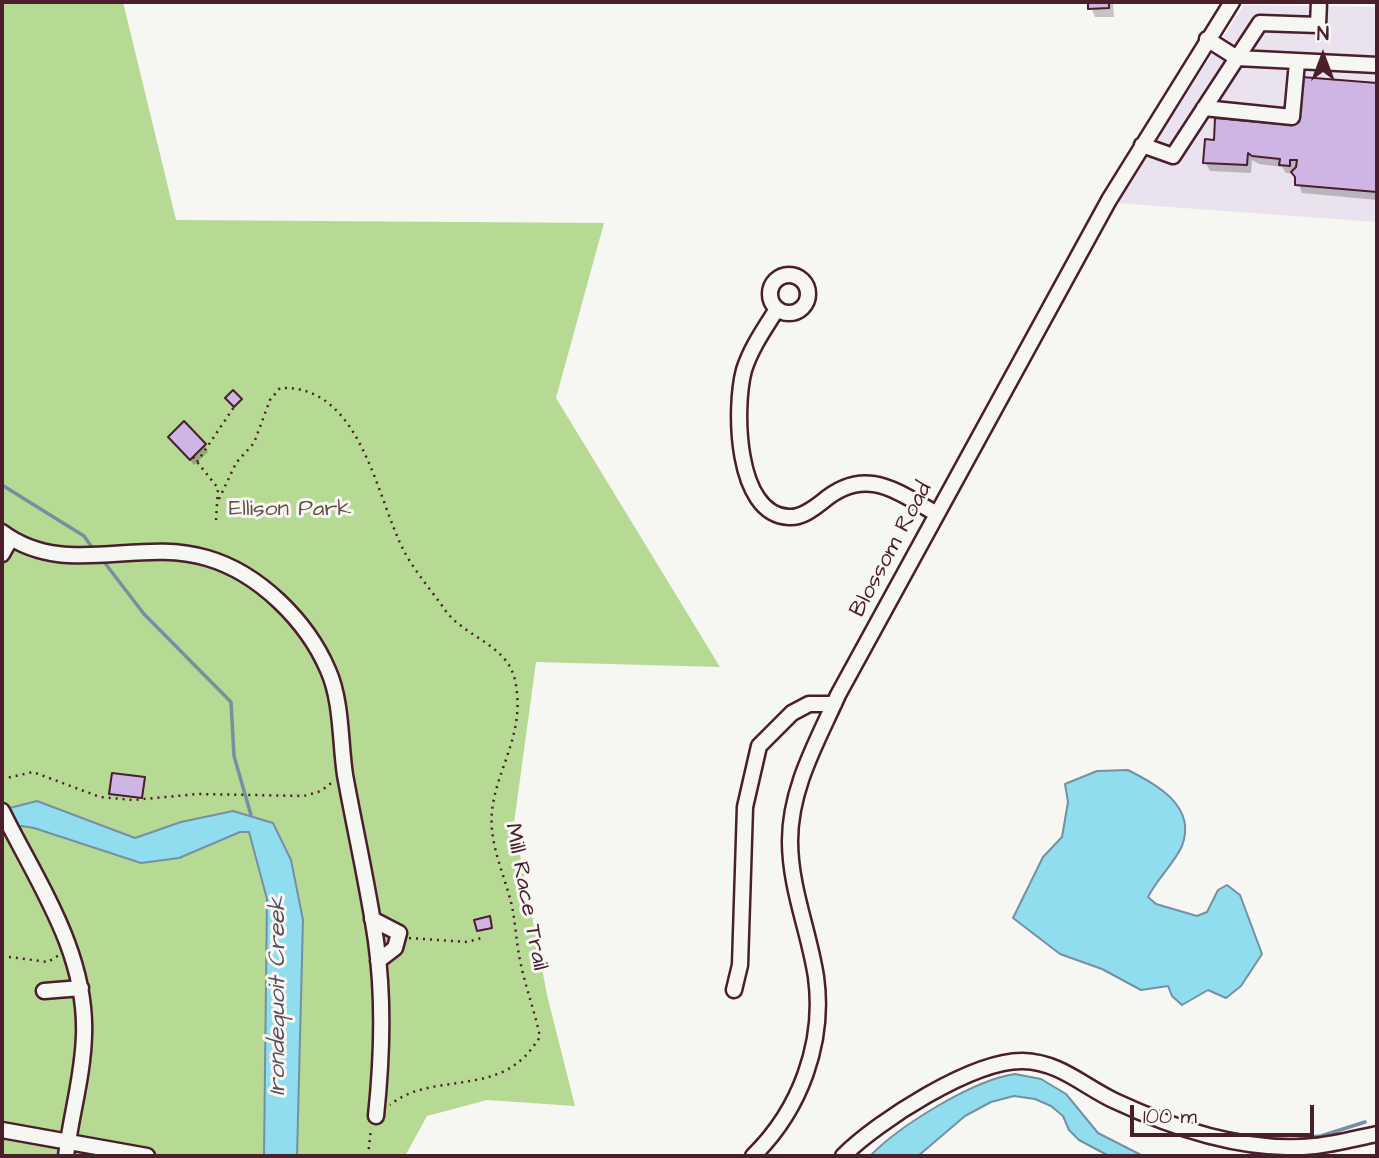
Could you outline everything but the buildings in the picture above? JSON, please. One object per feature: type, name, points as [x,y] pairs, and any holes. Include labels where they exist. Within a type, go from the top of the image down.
[{"type":"street","name":"Blossom Road","points":[[753,1156],[767,1142],[799,1093],[816,1035],[816,977],[798,904],[790,841],[797,789],[834,704],[937,514],[1142,145],[1232,2]]},
{"type":"street","points":[[1142,145],[1173,156],[1260,23],[1318,25],[1319,2]]},
{"type":"street","points":[[1207,39],[1237,58],[1377,65]]},
{"type":"street","points":[[1204,108],[1292,117],[1297,62]]},
{"type":"street","points":[[777,309],[752,350],[745,369],[738,413],[750,482],[766,509],[790,518],[803,515],[846,487],[865,482],[889,487],[937,514]]},
{"type":"street","points":[[2,554],[6,535],[41,552],[89,557],[173,552],[225,564],[272,596],[298,623],[319,652],[333,686],[345,774],[378,961],[380,1021],[376,1116]]},
{"type":"street","points":[[734,990],[740,965],[745,807],[759,746],[792,713],[809,704],[834,704]]},
{"type":"street","points":[[2,811],[70,947],[81,988],[84,1046],[66,1149]]},
{"type":"street","points":[[372,919],[394,930],[399,937],[395,948],[378,961]]},
{"type":"street","points":[[44,991],[81,988]]},
{"type":"street","points":[[843,1156],[876,1128],[956,1081],[992,1066],[1024,1061],[1058,1068],[1113,1100],[1188,1129],[1230,1140],[1270,1146],[1314,1146],[1377,1134]]},
{"type":"street","points":[[2,1130],[66,1149],[147,1156]]},
{"type":"path","name":"Mill Race Trail","points":[[219,499],[236,463],[254,443],[270,400],[280,388],[296,387],[326,399],[363,449],[406,555],[453,621],[499,652],[514,676],[519,705],[516,735],[495,800],[492,830],[515,919],[520,964],[540,1037],[522,1060],[499,1073],[403,1094],[376,1116]]},
{"type":"path","points":[[197,462],[234,407]]},
{"type":"path","points":[[193,457],[214,480],[219,499],[216,520]]},
{"type":"path","points":[[2,779],[33,772],[100,797],[121,800],[174,794],[304,796],[321,791],[333,783],[337,770]]},
{"type":"path","points":[[399,937],[467,942],[485,937]]},
{"type":"path","points":[[2,956],[48,962],[70,947]]},
{"type":"path","points":[[368,1156],[376,1116]]},
{"type":"shaded area","points":[[1244,5],[1377,7],[1377,222],[1115,203]]},
{"type":"green space","name":"Ellison Park","points":[[2,2],[123,2],[176,220],[604,223],[556,398],[720,667],[536,662],[514,823],[547,995],[575,1106],[487,1100],[427,1116],[405,1156],[2,1156]]},
{"type":"water","points":[[1128,770],[1162,790],[1179,808],[1184,819],[1182,846],[1148,897],[1156,904],[1197,916],[1207,912],[1218,890],[1227,885],[1240,895],[1262,954],[1241,986],[1226,998],[1208,990],[1182,1005],[1172,996],[1168,986],[1141,990],[1102,969],[1060,954],[1013,918],[1043,857],[1062,837],[1068,802],[1065,784],[1097,771]]},
{"type":"water","name":"Irondequoit Creek","points":[[37,801],[135,838],[181,822],[233,811],[273,823],[291,860],[303,920],[297,1156],[264,1156],[267,899],[249,832],[240,832],[179,858],[141,863],[34,828],[22,826],[2,832],[2,810]]},
{"type":"water","points":[[1015,1074],[1041,1079],[1066,1094],[1098,1133],[1143,1156],[1109,1156],[1079,1140],[1069,1130],[1063,1116],[1051,1106],[1035,1099],[1014,1096],[991,1102],[965,1116],[918,1156],[870,1156],[899,1131],[938,1106],[979,1085]]},
{"type":"waterway","points":[[2,485],[84,536],[94,550]]},
{"type":"waterway","points":[[101,558],[144,614],[231,702],[234,756],[251,815]]},
{"type":"waterway","points":[[1300,1138],[1321,1136],[1365,1122]]}]
